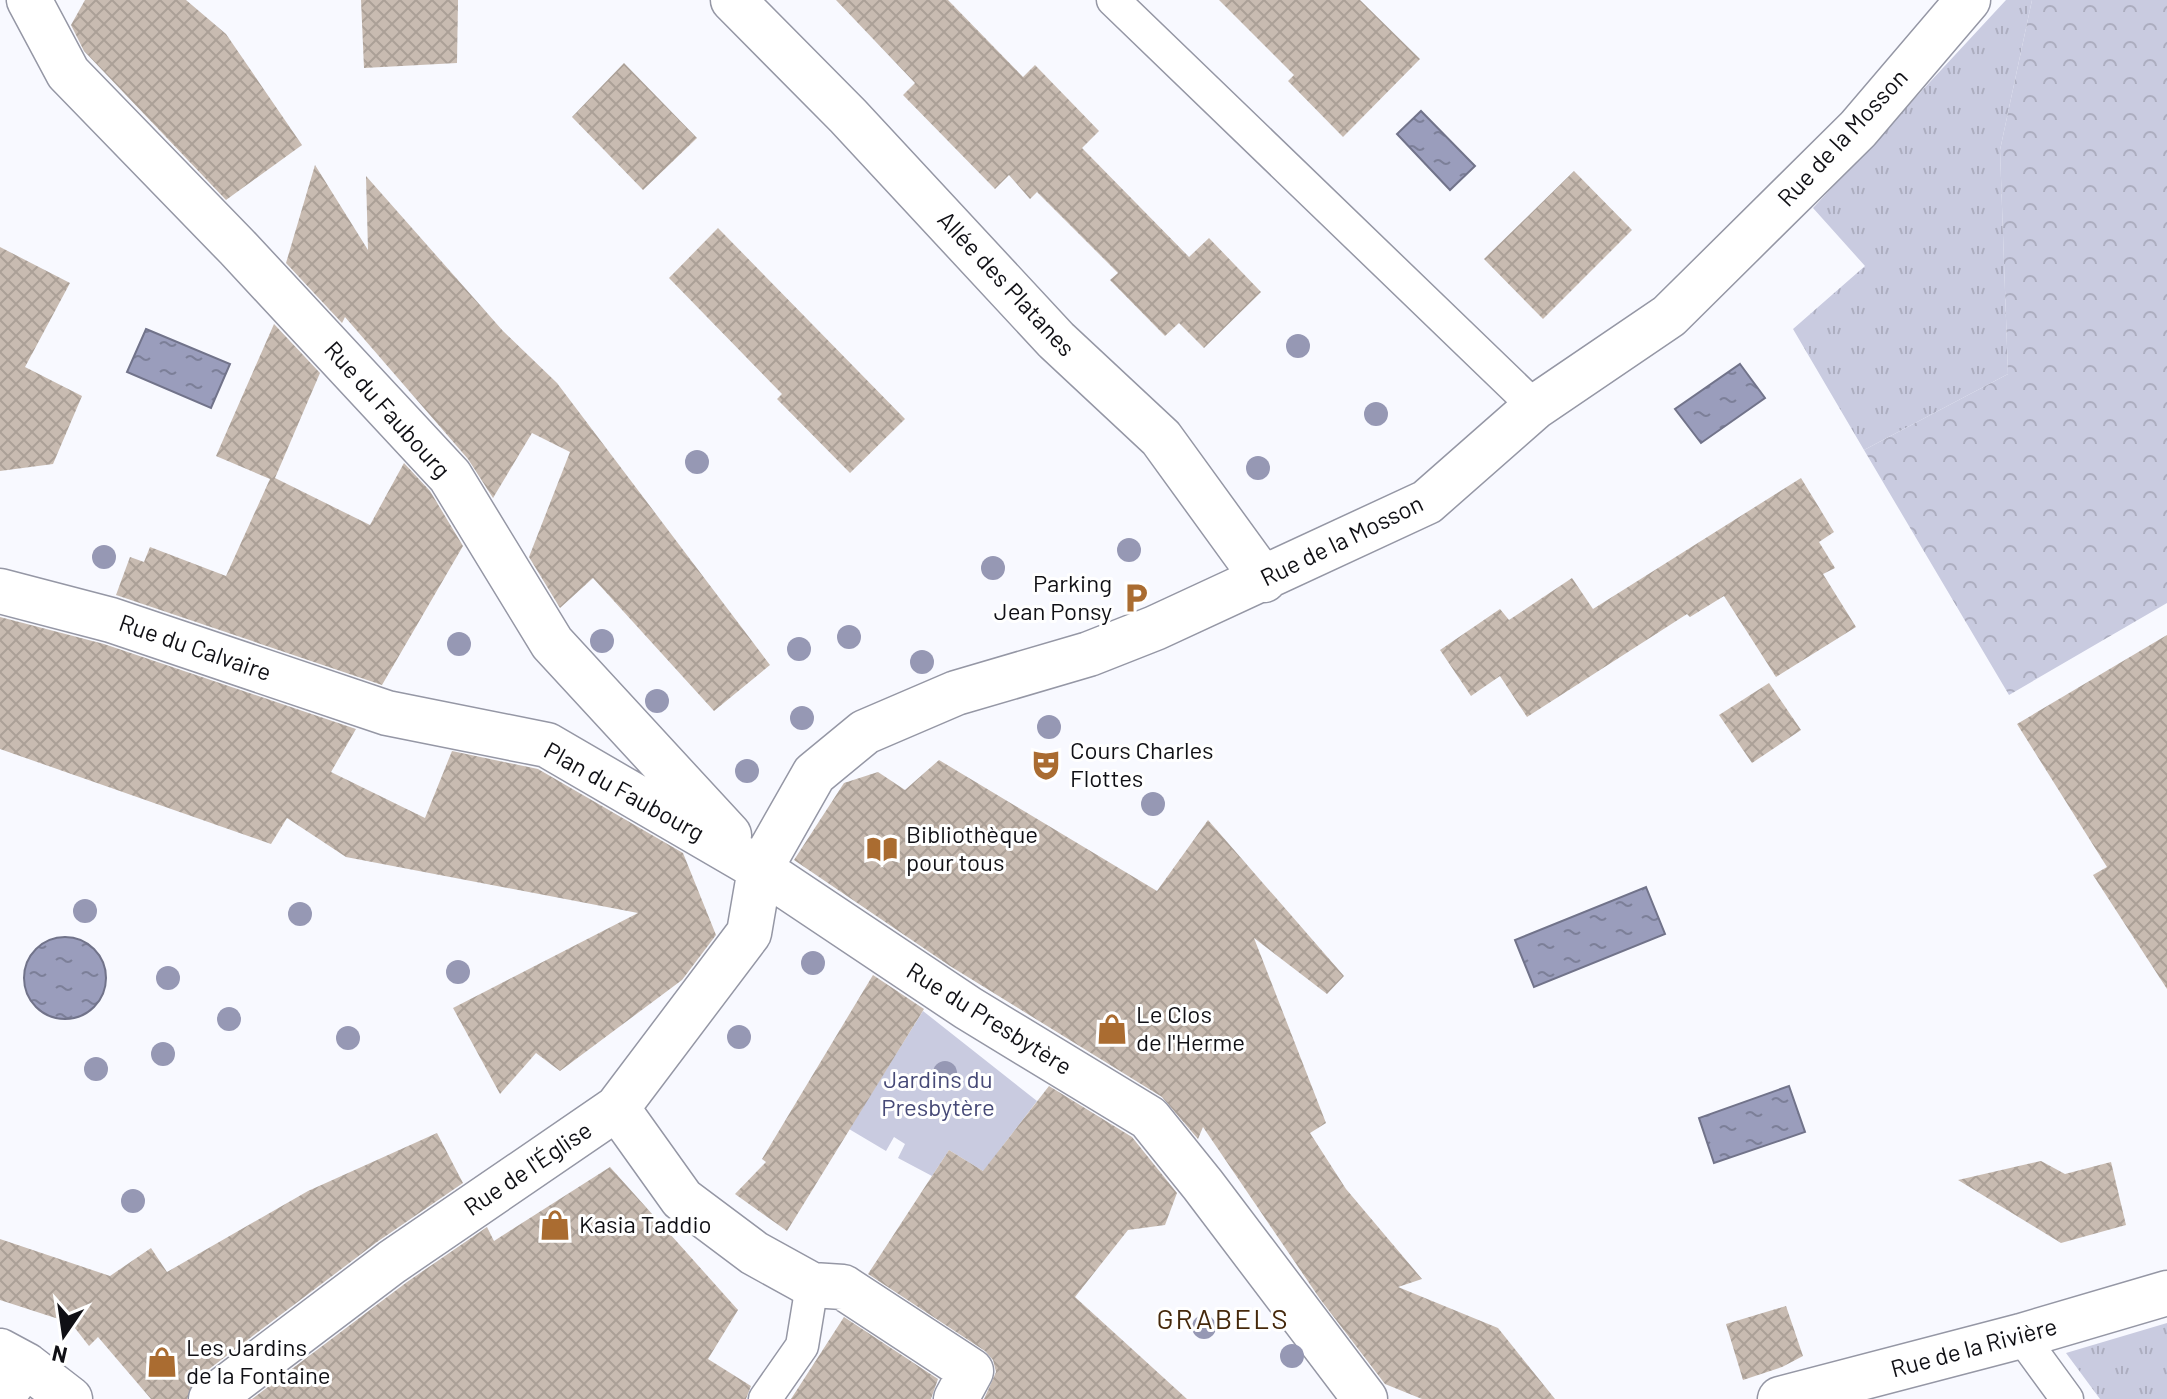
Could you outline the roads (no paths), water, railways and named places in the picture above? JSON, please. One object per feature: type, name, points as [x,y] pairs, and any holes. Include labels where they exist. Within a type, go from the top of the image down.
[{"type":"street","name":"Rue du Faubourg","points":[[29,0],[68,73],[237,247],[450,476],[552,643],[760,869]]},
{"type":"street","name":"Allée des Platanes","points":[[733,0],[848,116],[1056,340],[1161,438],[1264,580]]},
{"type":"street","name":"Rue de la Mosson","points":[[760,869],[814,774],[865,732],[956,693],[1089,654],[1264,580],[1427,502],[1535,407],[1669,316],[1858,129],[1968,0]]},
{"type":"street","name":"Rue du Calvaire","points":[[0,591],[111,620],[387,713]]},
{"type":"street","name":"Plan du Faubourg","points":[[387,713],[547,745],[760,869]]},
{"type":"street","name":"Rue de l'Église","points":[[211,1399],[392,1262],[617,1108],[749,933],[760,869]]},
{"type":"street","name":"Rue du Presbytère","points":[[760,869],[968,1008],[1149,1118],[1365,1399]]},
{"type":"street","points":[[617,1108],[682,1199],[754,1253],[812,1285],[843,1287],[971,1371],[956,1399]]},
{"type":"street","name":"Rue de la Rivière","points":[[1780,1399],[2021,1336],[2167,1293]]},
{"type":"street","points":[[0,1399],[13,1358],[70,1399]]},
{"type":"lane","points":[[1113,0],[1535,407]]},
{"type":"lane","points":[[765,1399],[802,1346],[812,1285]]},
{"type":"lane","points":[[2021,1336],[2067,1399]]},
{"type":"water","points":[[1421,111],[1475,166],[1450,190],[1397,134]]},
{"type":"water","points":[[146,329],[230,364],[211,408],[127,372]]},
{"type":"water","points":[[1740,364],[1765,398],[1701,443],[1675,409]]},
{"type":"water","points":[[1646,887],[1665,934],[1534,987],[1515,940]]},
{"type":"water","points":[[65,937],[81,940],[94,949],[103,962],[106,978],[103,994],[94,1007],[81,1016],[65,1019],[49,1016],[36,1007],[27,994],[24,978],[27,962],[36,949],[49,940]]},
{"type":"water","points":[[1789,1086],[1805,1132],[1714,1163],[1699,1118]]},
{"type":"place","name":"Parking Jean Ponsy","points":[[1136,598]]},
{"type":"place","name":"Cours Charles Flottes","points":[[1046,765]]},
{"type":"place","name":"Bibliothèque pour tous","points":[[882,849]]},
{"type":"place","name":"Le Clos de l'Herme","points":[[1112,1029]]},
{"type":"place","name":"Kasia Taddio","points":[[555,1225]]},
{"type":"place","name":"Les Jardins de la Fontaine","points":[[162,1362]]},
{"type":"district","name":"GRABELS","points":[[1223,1319]]},
{"type":"park label","name":"Jardins du Presbytère","points":[[938,1094]]}]
